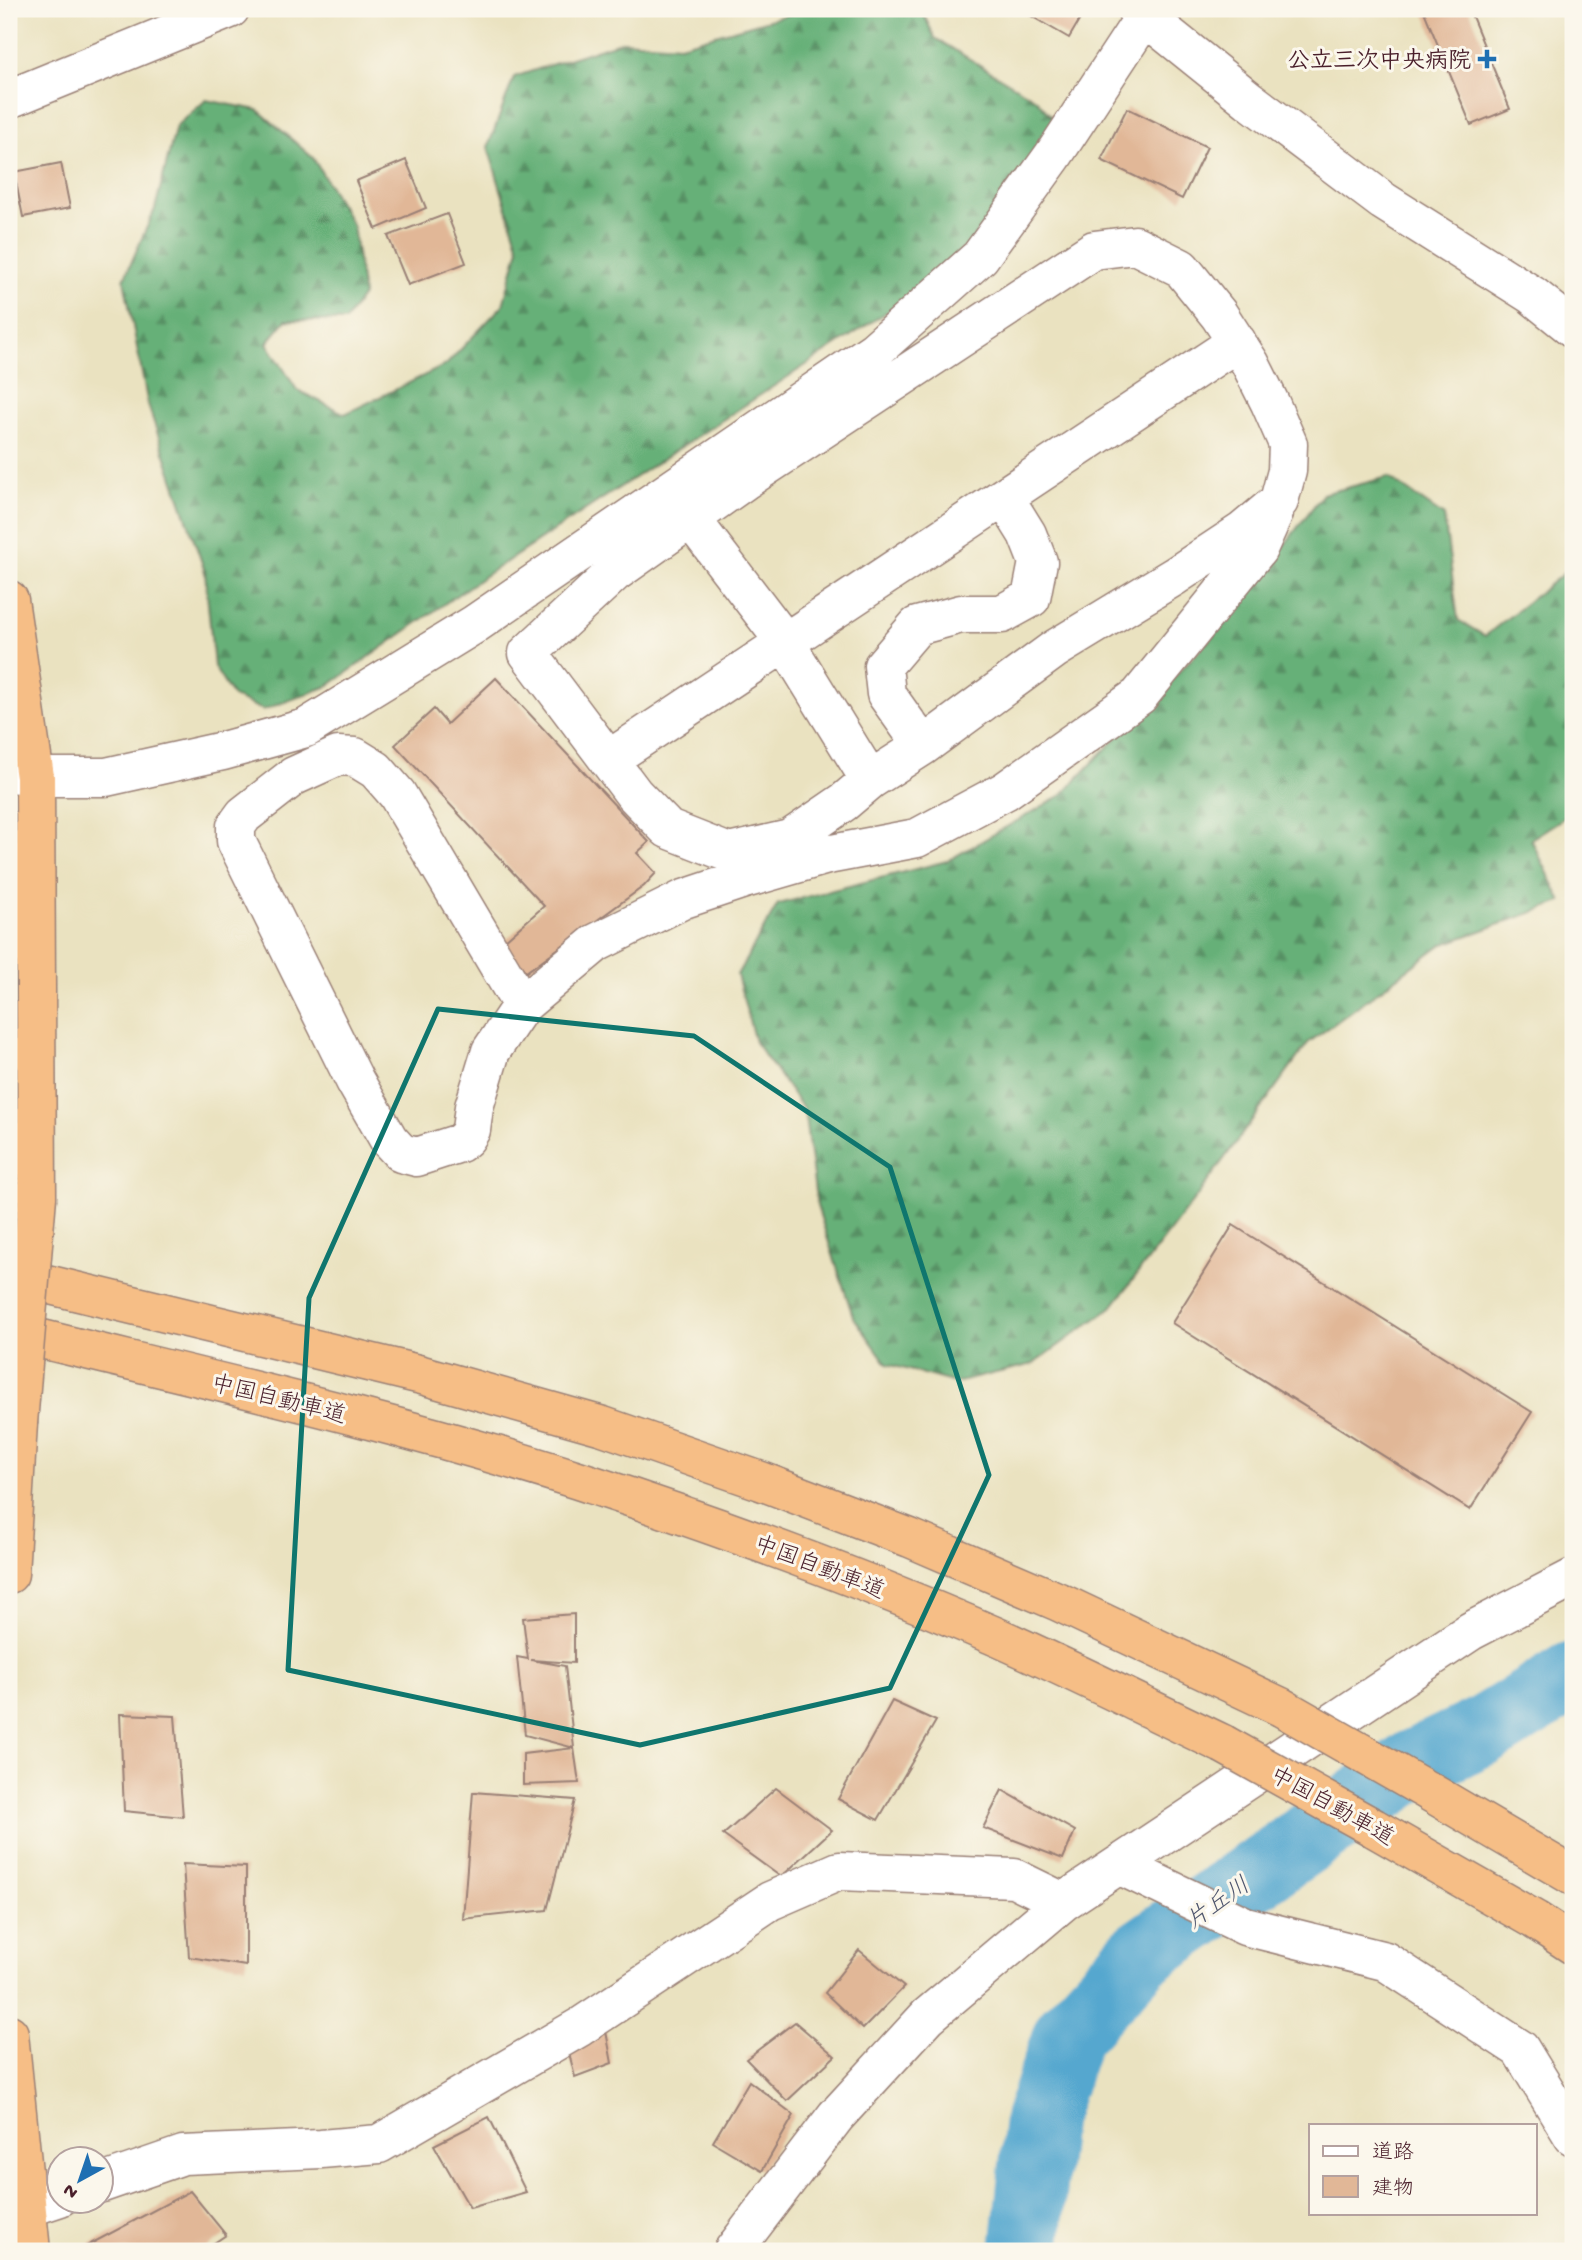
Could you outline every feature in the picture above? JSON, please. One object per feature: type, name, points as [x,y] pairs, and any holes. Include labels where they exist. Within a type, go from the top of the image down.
[{"type":"highway","points":[[9,600],[22,775],[37,1197],[13,1467],[9,1574]]},
{"type":"highway","points":[[9,1275],[422,1375],[603,1426],[761,1481],[910,1538],[1059,1602],[1281,1707],[1573,1875]]},
{"type":"highway","name":"中国自動車道","points":[[9,1331],[407,1430],[576,1480],[743,1536],[862,1581],[984,1632],[1223,1744],[1535,1920],[1573,1945]]},
{"type":"highway","points":[[1535,1920],[1573,1952]]},
{"type":"highway","points":[[9,2034],[43,2203],[31,2251]]},
{"type":"street","points":[[9,99],[230,9]]},
{"type":"street","points":[[22,775],[106,777],[223,751],[306,728],[498,608],[874,351],[980,257],[1054,156],[1140,12],[1249,100],[1382,201],[1532,295],[1573,328]]},
{"type":"street","points":[[523,1005],[397,794],[376,770],[355,757],[338,756],[295,776],[244,815],[236,826],[236,841],[355,1081],[389,1140],[401,1153],[417,1157],[460,1143],[471,1130],[474,1107],[491,1051],[523,1005],[596,943],[684,899],[827,855],[917,838],[1005,791],[1139,696],[1258,549],[1279,501],[1287,471],[1288,444],[1270,403],[1237,342],[1181,268],[1135,245],[1094,250],[755,474],[614,573],[528,653]]},
{"type":"street","points":[[608,760],[1237,342]]},
{"type":"street","points":[[923,746],[886,694],[883,666],[917,626],[961,614],[1002,614],[1031,598],[1038,562],[1027,534],[1004,497]]},
{"type":"street","points":[[498,608],[528,653],[634,794],[668,829],[729,853],[790,839],[1055,649],[1198,561],[1243,531],[1279,501]]},
{"type":"street","points":[[691,519],[785,642],[870,780]]},
{"type":"street","points":[[733,2251],[836,2116],[928,2016],[1063,1902],[1471,1631],[1573,1578]]},
{"type":"street","points":[[1119,1865],[1245,1926],[1385,1961],[1520,2049],[1573,2136]]},
{"type":"street","points":[[116,2178],[183,2155],[321,2150],[379,2144],[580,2027],[770,1901],[839,1871],[1014,1878],[1063,1902]]},
{"type":"highlighted area","points":[[438,1009],[694,1036],[890,1167],[989,1475],[890,1688],[640,1745],[288,1670],[309,1298]]},
{"type":"green space","points":[[808,9],[921,9],[935,38],[1036,99],[1057,123],[970,243],[899,304],[471,585],[328,686],[263,710],[233,697],[214,667],[205,572],[148,405],[124,279],[155,209],[176,126],[206,100],[258,110],[313,158],[353,226],[363,295],[345,321],[286,320],[267,343],[297,390],[345,414],[446,365],[503,305],[519,248],[488,147],[514,77],[623,41],[680,45]]},
{"type":"green space","points":[[1388,477],[1444,516],[1458,620],[1485,636],[1573,566],[1573,812],[1531,839],[1562,902],[1441,945],[1308,1043],[1200,1192],[1112,1307],[1033,1364],[955,1383],[887,1364],[853,1316],[817,1206],[804,1110],[755,1042],[737,975],[778,904],[947,861],[1062,795],[1227,621],[1323,494]]},
{"type":"building","points":[[1019,9],[1086,9],[1069,38]]},
{"type":"building","points":[[1423,9],[1469,9],[1510,109],[1471,125]]},
{"type":"building","points":[[1127,108],[1207,147],[1182,199],[1101,160]]},
{"type":"building","points":[[406,160],[426,208],[376,229],[356,181]]},
{"type":"building","points":[[61,163],[70,208],[23,217],[14,172]]},
{"type":"building","points":[[447,214],[466,263],[408,285],[388,236]]},
{"type":"building","points":[[496,678],[649,842],[637,853],[656,873],[644,886],[526,972],[503,942],[544,906],[395,745],[434,709],[447,724]]},
{"type":"building","points":[[1233,1225],[1532,1412],[1470,1510],[1172,1323]]},
{"type":"building","points":[[574,1614],[574,1663],[531,1660],[565,1666],[574,1748],[525,1735],[517,1657],[528,1659],[523,1618]]},
{"type":"building","points":[[892,1701],[936,1721],[878,1820],[838,1799]]},
{"type":"building","points":[[120,1714],[175,1716],[183,1817],[124,1811]]},
{"type":"building","points":[[574,1748],[579,1783],[523,1785],[523,1754]]},
{"type":"building","points":[[776,1788],[832,1830],[781,1877],[723,1835]]},
{"type":"building","points":[[1002,1790],[1075,1831],[1063,1859],[983,1828]]},
{"type":"building","points":[[473,1792],[575,1800],[547,1910],[463,1919]]},
{"type":"building","points":[[183,1864],[246,1867],[246,1966],[189,1957]]},
{"type":"building","points":[[859,1950],[904,1987],[863,2029],[825,1993]]},
{"type":"building","points":[[795,2022],[835,2056],[787,2101],[746,2059]]},
{"type":"building","points":[[605,2026],[612,2063],[575,2077],[568,2049]]},
{"type":"building","points":[[749,2081],[794,2115],[762,2171],[713,2142]]},
{"type":"building","points":[[489,2117],[526,2192],[470,2208],[434,2145]]},
{"type":"building","points":[[190,2191],[226,2235],[202,2251],[82,2251],[81,2249]]},
{"type":"waterway","name":"片丘川","points":[[1025,2251],[1039,2120],[1068,2034],[1141,1954],[1416,1763],[1489,1728],[1573,1676]]},
{"type":"place","name":"公立三次中央病院","points":[[1487,59]]}]
